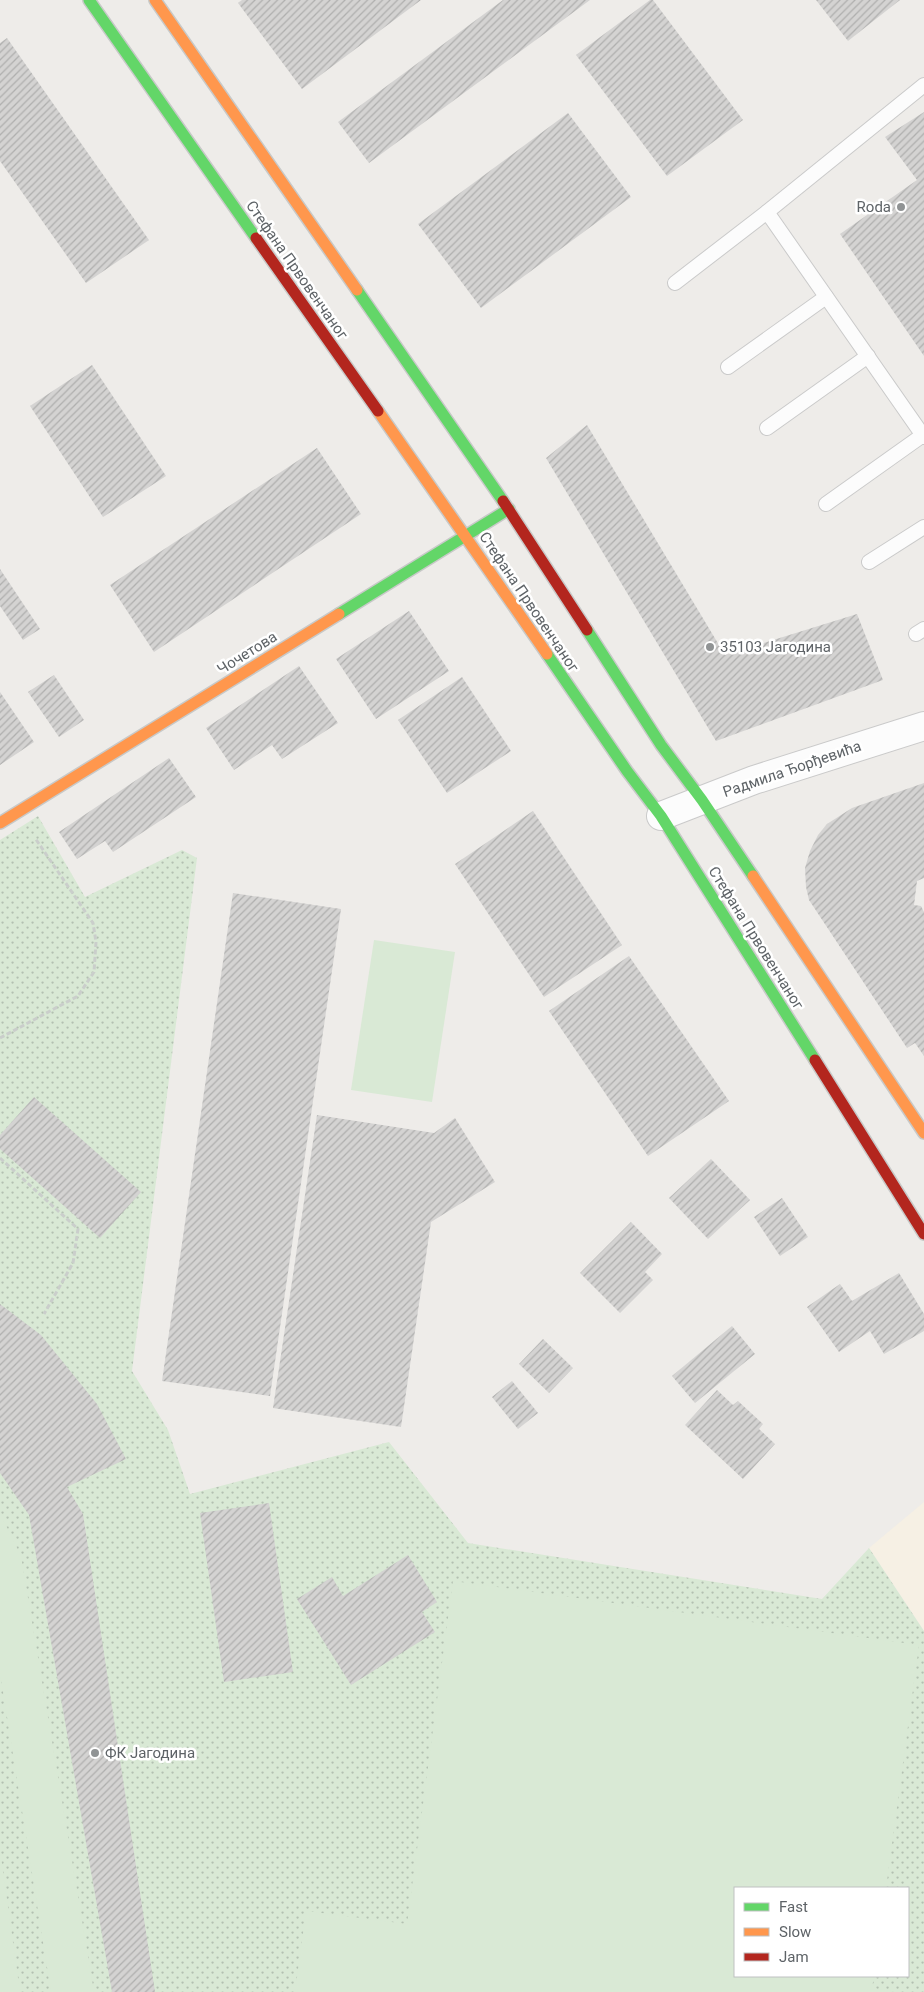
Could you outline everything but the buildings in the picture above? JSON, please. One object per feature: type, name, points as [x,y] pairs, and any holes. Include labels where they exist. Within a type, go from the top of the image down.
[{"type":"street","name":"Стефана Првовенчаног","points":[[88,0],[466,536],[622,764],[662,816],[924,1234]]},
{"type":"street","name":"Стефана Првовенчаног","points":[[155,0],[509,509],[661,745],[702,800],[924,1133]]},
{"type":"street","name":"Чочетова","points":[[0,824],[509,509]]},
{"type":"street","name":"Радмила Ђорђевића","points":[[662,816],[754,780],[924,726]]},
{"type":"lane","points":[[675,283],[924,85]]},
{"type":"lane","points":[[766,212],[923,436],[826,504]]},
{"type":"lane","points":[[728,367],[826,297]]},
{"type":"lane","points":[[767,428],[868,356]]},
{"type":"lane","points":[[869,562],[924,527]]},
{"type":"path","points":[[0,1038],[78,996],[94,972],[96,942],[93,923],[18,812]]},
{"type":"path","points":[[0,1158],[78,1229],[73,1263],[44,1314]]},
{"type":"shaded area","points":[[924,1502],[924,1631],[869,1548]]},
{"type":"green space","points":[[38,816],[85,897],[182,850],[197,858],[132,1371],[168,1430],[190,1494],[389,1442],[468,1543],[822,1599],[869,1548],[924,1631],[924,1992],[0,1992],[0,840]]},
{"type":"green space","points":[[374,940],[455,952],[432,1102],[351,1090]]},
{"type":"green space","points":[[0,1513],[21,1556],[94,1992],[51,1992],[0,1673]]},
{"type":"green space","points":[[453,1581],[919,1645],[886,1887],[734,1887],[734,1977],[874,1977],[872,1988],[897,1992],[295,1992],[306,1911],[407,1924]]},
{"type":"green space","points":[[0,1850],[20,1992],[0,1992]]},
{"type":"traffic: fast","points":[[89,0],[256,238]]},
{"type":"traffic: fast","points":[[357,290],[503,501]]},
{"type":"traffic: fast","points":[[339,614],[509,509]]},
{"type":"traffic: fast","points":[[587,630],[661,745],[702,800],[753,876]]},
{"type":"traffic: fast","points":[[547,654],[627,771],[661,816],[815,1060]]},
{"type":"traffic: slow","points":[[155,0],[357,290]]},
{"type":"traffic: slow","points":[[378,411],[547,654]]},
{"type":"traffic: slow","points":[[0,823],[339,614]]},
{"type":"traffic: slow","points":[[753,876],[924,1133]]},
{"type":"traffic: jam","points":[[256,238],[378,411]]},
{"type":"traffic: jam","points":[[503,501],[587,630]]},
{"type":"traffic: jam","points":[[815,1060],[924,1234]]},
{"type":"place","name":"Roda","points":[[901,207]]},
{"type":"place","name":"35103 Јагодина","points":[[710,647]]},
{"type":"place","name":"ФК Јагодина","points":[[95,1753]]}]
